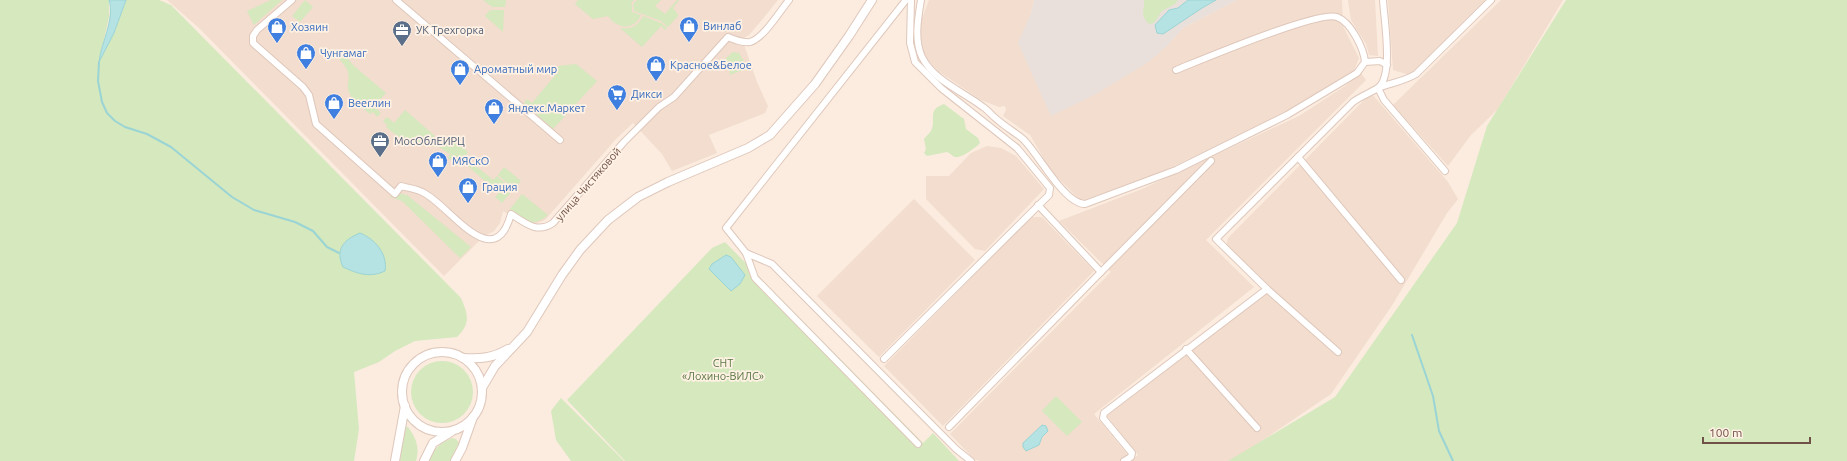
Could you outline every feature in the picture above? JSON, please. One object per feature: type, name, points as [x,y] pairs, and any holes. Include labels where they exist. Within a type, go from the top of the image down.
[{"type":"street","name":"улица Чистяковой","points":[[292,0],[258,30],[253,36],[253,43],[303,87],[309,95],[316,124],[394,194],[401,186],[425,193],[473,233],[482,239],[493,240],[502,234],[508,225],[511,214],[533,228],[541,228],[553,223],[624,142],[659,107],[674,97],[728,37],[739,41],[750,42],[758,37],[789,0]]},
{"type":"street","points":[[396,0],[560,140]]},
{"type":"street","points":[[455,461],[462,448],[479,405],[482,388],[495,366],[527,332],[562,274],[580,250],[608,220],[638,197],[668,182],[748,148],[770,135],[815,84],[872,0]]},
{"type":"street","points":[[906,0],[726,228],[746,253],[755,278],[918,444]]},
{"type":"street","points":[[884,359],[1049,195],[1050,188],[1017,148],[941,88],[916,62],[910,43],[911,0]]},
{"type":"street","points":[[921,0],[917,35],[923,58],[929,67],[937,75],[983,107],[999,122],[1027,142],[1051,176],[1073,200],[1081,204],[1085,204],[1176,170],[1314,100],[1357,73],[1365,62],[1364,56],[1352,30],[1337,17],[1326,16],[1289,26],[1176,70]]},
{"type":"street","points":[[1378,88],[1385,76],[1387,64],[1383,0]]},
{"type":"street","points":[[1338,352],[1267,289],[1216,240],[1353,102],[1366,93],[1396,80],[1405,79],[1416,74],[1491,0]]},
{"type":"street","points":[[1365,62],[1380,61],[1387,64]]},
{"type":"street","points":[[1378,88],[1384,100],[1445,171]]},
{"type":"street","points":[[1298,157],[1401,280]]},
{"type":"street","points":[[949,427],[1211,161]]},
{"type":"street","points":[[1038,206],[1101,272]]},
{"type":"street","points":[[746,253],[772,264],[956,449],[972,461]]},
{"type":"street","points":[[1124,461],[1131,457],[1132,453],[1103,418],[1104,413],[1186,349],[1267,289]]},
{"type":"street","points":[[462,357],[486,358],[497,355],[514,346]]},
{"type":"street","points":[[1186,349],[1258,428]]},
{"type":"street","points":[[395,461],[404,406],[402,393],[404,380],[409,368],[419,359],[437,352],[450,352],[462,357],[474,367],[478,374],[482,388]]},
{"type":"street","points":[[404,406],[411,417],[421,426],[440,432],[453,430]]},
{"type":"street","points":[[424,461],[433,443],[467,423],[474,415]]},
{"type":"shaded area","points":[[167,0],[778,0],[749,35],[742,39],[757,82],[768,106],[765,113],[709,135],[717,153],[672,171],[662,154],[633,123],[616,139],[545,220],[533,225],[519,221],[503,211],[500,223],[494,231],[483,237],[444,276],[198,27]]},
{"type":"shaded area","points":[[929,0],[1034,0],[1031,13],[1166,47],[1183,28],[1237,0],[1342,0],[1343,26],[1359,58],[1354,71],[1305,102],[1255,128],[1162,172],[1081,201],[1051,171],[1030,135],[1003,116],[1006,110],[1005,106],[999,107],[981,100],[938,71],[928,60],[922,49],[920,33],[921,21]]},
{"type":"shaded area","points":[[1034,0],[1237,0],[1183,28],[1166,47],[1147,63],[1096,94],[1051,116],[1018,43],[1031,13]]},
{"type":"shaded area","points":[[1348,0],[1375,0],[1378,56],[1369,55],[1366,44],[1351,20]]},
{"type":"shaded area","points":[[1388,0],[1485,0],[1411,74],[1406,74],[1393,70]]},
{"type":"shaded area","points":[[1501,0],[1563,0],[1498,109],[1471,135],[1448,166],[1393,105]]},
{"type":"shaded area","points":[[1361,73],[1366,80],[1206,240],[1254,287],[1094,414],[1128,455],[1119,461],[980,461],[974,459],[950,434],[1111,272],[1059,221],[1142,189],[1299,116],[1345,86]]},
{"type":"shaded area","points":[[1371,93],[1448,182],[1458,199],[1447,213],[1393,304],[1331,394],[1232,461],[1131,461],[1138,455],[1107,416],[1272,289],[1226,246],[1228,238]]},
{"type":"shaded area","points":[[987,146],[1001,148],[1016,156],[1044,189],[985,251],[975,249],[926,199],[926,176],[949,176],[971,153]]},
{"type":"shaded area","points":[[914,199],[975,260],[879,357],[817,296]]},
{"type":"shaded area","points":[[1032,217],[1042,217],[1094,271],[943,426],[884,366]]},
{"type":"green space","points":[[0,0],[109,0],[109,17],[99,61],[114,33],[126,0],[159,0],[171,5],[461,298],[467,314],[467,319],[465,327],[457,337],[415,341],[395,351],[379,362],[354,372],[359,429],[354,461],[0,461]]},
{"type":"green space","points":[[271,0],[282,0],[254,25],[247,11]]},
{"type":"green space","points":[[305,0],[313,7],[300,22],[292,16]]},
{"type":"green space","points":[[483,0],[506,0],[505,7],[492,7]]},
{"type":"green space","points":[[578,0],[634,0],[631,3],[632,12],[641,15],[634,24],[630,26],[621,26],[616,24],[608,16],[593,19],[575,4]]},
{"type":"green space","points":[[637,0],[661,0],[655,6],[665,14],[677,0],[679,0],[673,8],[678,16],[668,27],[661,21],[634,11],[633,4]]},
{"type":"green space","points":[[1144,0],[1178,0],[1175,4],[1162,11],[1154,23],[1149,24],[1143,15]]},
{"type":"green space","points":[[1566,0],[1847,0],[1847,461],[1228,461],[1335,397],[1457,223],[1487,126]]},
{"type":"green space","points":[[490,10],[504,10],[503,32],[485,16]]},
{"type":"green space","points":[[643,16],[661,23],[667,28],[665,30],[661,26],[642,47],[620,28],[631,28],[639,22]]},
{"type":"green space","points":[[733,52],[739,53],[748,68],[730,75],[728,63],[724,60]]},
{"type":"green space","points":[[344,54],[354,66],[386,93],[374,106],[381,113],[377,117],[373,112],[370,114],[362,108],[351,97],[348,90],[349,75],[339,59]]},
{"type":"green space","points":[[576,64],[597,81],[553,129],[524,103],[527,99],[532,103],[557,73],[558,66]]},
{"type":"green space","points":[[944,104],[964,119],[966,129],[978,138],[980,143],[968,152],[957,157],[954,157],[947,152],[927,156],[924,153],[926,149],[924,139],[933,127],[933,116],[935,109]]},
{"type":"green space","points":[[405,110],[435,136],[427,145],[415,144],[405,140],[386,127],[387,125],[383,121],[387,117],[394,123]]},
{"type":"green space","points":[[438,136],[458,143],[468,152],[465,157],[493,180],[497,176],[513,190],[502,203],[495,197],[499,193],[463,162],[459,166],[456,164],[460,157],[456,157],[452,161],[448,158],[450,154],[439,147],[430,146]]},
{"type":"green space","points":[[504,167],[521,181],[514,189],[498,175]]},
{"type":"green space","points":[[394,192],[407,195],[471,247],[460,258],[402,201],[390,197]]},
{"type":"green space","points":[[522,194],[548,215],[543,219],[533,222],[523,221],[518,218],[510,209]]},
{"type":"green space","name":"СНТ «Лохино-ВИЛС»","points":[[725,242],[923,443],[933,433],[959,461],[625,461],[567,400],[712,248]]},
{"type":"green space","points":[[436,361],[448,361],[464,370],[471,380],[473,392],[471,404],[464,414],[448,423],[436,423],[425,418],[416,409],[411,398],[411,386],[416,375],[425,366]]},
{"type":"green space","points":[[1056,396],[1082,422],[1067,436],[1042,411]]},
{"type":"green space","points":[[561,398],[624,461],[571,461],[556,440],[551,411]]},
{"type":"green space","points":[[408,427],[411,431],[415,439],[418,451],[416,461],[400,461],[404,428]]},
{"type":"green space","points":[[452,438],[456,439],[459,443],[450,461],[429,461],[438,447]]},
{"type":"water","points":[[109,0],[126,0],[114,33],[99,62],[109,23]]},
{"type":"water","points":[[1188,0],[1216,0],[1163,34],[1157,33],[1155,25],[1169,10],[1178,8]]},
{"type":"water","points":[[360,233],[371,239],[379,248],[384,259],[385,271],[369,275],[354,272],[343,267],[340,256],[342,246],[349,239]]},
{"type":"water","points":[[726,255],[731,257],[745,275],[740,284],[731,291],[709,269],[712,264]]},
{"type":"water","points":[[1042,425],[1046,426],[1048,431],[1042,437],[1039,445],[1026,451],[1023,447],[1023,443]]},
{"type":"waterway","points":[[99,62],[98,81],[102,102],[107,113],[115,121],[125,127],[147,134],[171,147],[232,197],[254,210],[295,222],[313,231],[327,247],[339,253]]},
{"type":"waterway","points":[[1412,335],[1433,396],[1439,431],[1453,461]]},
{"type":"place","name":"Винлаб","points":[[689,43]]},
{"type":"place","name":"Хозяин","points":[[277,44]]},
{"type":"place","name":"УК Трехгорка","points":[[402,47]]},
{"type":"place","name":"Чунгамаг","points":[[306,70]]},
{"type":"place","name":"Красное&Белое","points":[[656,82]]},
{"type":"place","name":"Ароматный мир","points":[[460,86]]},
{"type":"place","name":"Дикси","points":[[617,111]]},
{"type":"place","name":"Beerлин","points":[[334,120]]},
{"type":"place","name":"Яндекс.Маркет","points":[[494,125]]},
{"type":"place","name":"МосОблЕИРЦ","points":[[380,158]]},
{"type":"place","name":"МЯСкО","points":[[438,178]]},
{"type":"place","name":"Грация","points":[[468,204]]}]
